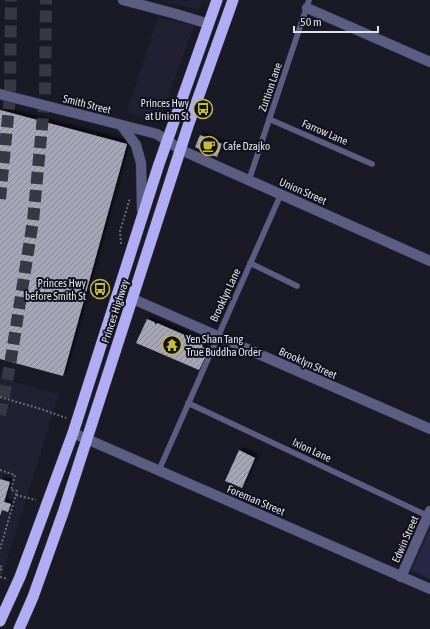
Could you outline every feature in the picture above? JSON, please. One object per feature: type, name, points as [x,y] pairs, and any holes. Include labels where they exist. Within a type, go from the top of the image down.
[{"type":"highway","name":"Princes Highway","points":[[0,621],[20,577],[72,433],[141,220],[217,0]]},
{"type":"highway","name":"Princes Highway","points":[[19,629],[33,597],[87,439],[181,150],[233,0]]},
{"type":"street","points":[[123,0],[209,24]]},
{"type":"street","points":[[308,4],[430,62]]},
{"type":"street","name":"Smith Street","points":[[0,94],[157,134],[168,140]]},
{"type":"street","points":[[121,125],[136,145],[141,163],[143,192],[141,220]]},
{"type":"street","name":"Union Street","points":[[168,140],[181,150],[430,261]]},
{"type":"street","name":"Brooklyn Street","points":[[133,299],[430,429]]},
{"type":"street","name":"Foreman Street","points":[[72,433],[430,589]]},
{"type":"street","name":"Edwin Street","points":[[401,576],[429,514]]},
{"type":"lane","name":"Zuttion Lane","points":[[249,180],[308,4]]},
{"type":"lane","name":"Farrow Lane","points":[[269,120],[372,164]]},
{"type":"lane","name":"Brooklyn Lane","points":[[158,470],[281,194]]},
{"type":"lane","points":[[250,263],[297,286]]},
{"type":"lane","name":"Ixion Lane","points":[[188,403],[429,514]]},
{"type":"path","points":[[121,249],[120,231],[132,193]]},
{"type":"path","points":[[0,397],[41,408],[66,418]]},
{"type":"path","points":[[64,426],[68,411]]},
{"type":"path","points":[[0,470],[15,475],[11,490],[17,491],[0,549]]},
{"type":"path","points":[[16,495],[37,500]]},
{"type":"path","points":[[0,566],[2,567],[0,573]]},
{"type":"path","points":[[6,586],[11,572]]},
{"type":"path","points":[[0,577],[9,579]]},
{"type":"shaded area","points":[[202,0],[200,7],[196,9],[163,1]]},
{"type":"shaded area","points":[[158,17],[194,26],[159,121],[127,112]]},
{"type":"shaded area","points":[[0,378],[59,394],[0,582]]},
{"type":"shaded area","points":[[430,526],[430,580],[410,571]]},
{"type":"shaded area","points":[[430,530],[430,578],[412,570]]},
{"type":"building","points":[[0,110],[127,144],[63,376],[0,359]]},
{"type":"building","name":"Cafe Dzajko","points":[[200,135],[222,144],[217,157],[195,147]]},
{"type":"building","name":"Yen Shan Tang True Buddha Order","points":[[147,319],[154,322],[156,325],[157,323],[203,343],[202,347],[205,348],[203,352],[207,354],[199,370],[136,343]]},
{"type":"building","points":[[239,450],[255,458],[242,488],[225,481]]},
{"type":"building","points":[[0,479],[10,482],[4,502],[11,504],[8,512],[2,510],[0,516]]},
{"type":"tunnel","points":[[0,199],[10,96],[11,0]]},
{"type":"tunnel","points":[[0,415],[10,365],[33,221],[45,95],[46,0]]},
{"type":"place","name":"Princes Hwy at Union St","points":[[203,109]]},
{"type":"place","name":"Cafe Dzajko","points":[[209,146]]},
{"type":"place","name":"Princes Hwy before Smith St","points":[[100,289]]},
{"type":"place","name":"Yen Shan Tang True Buddha Order","points":[[172,345]]}]
